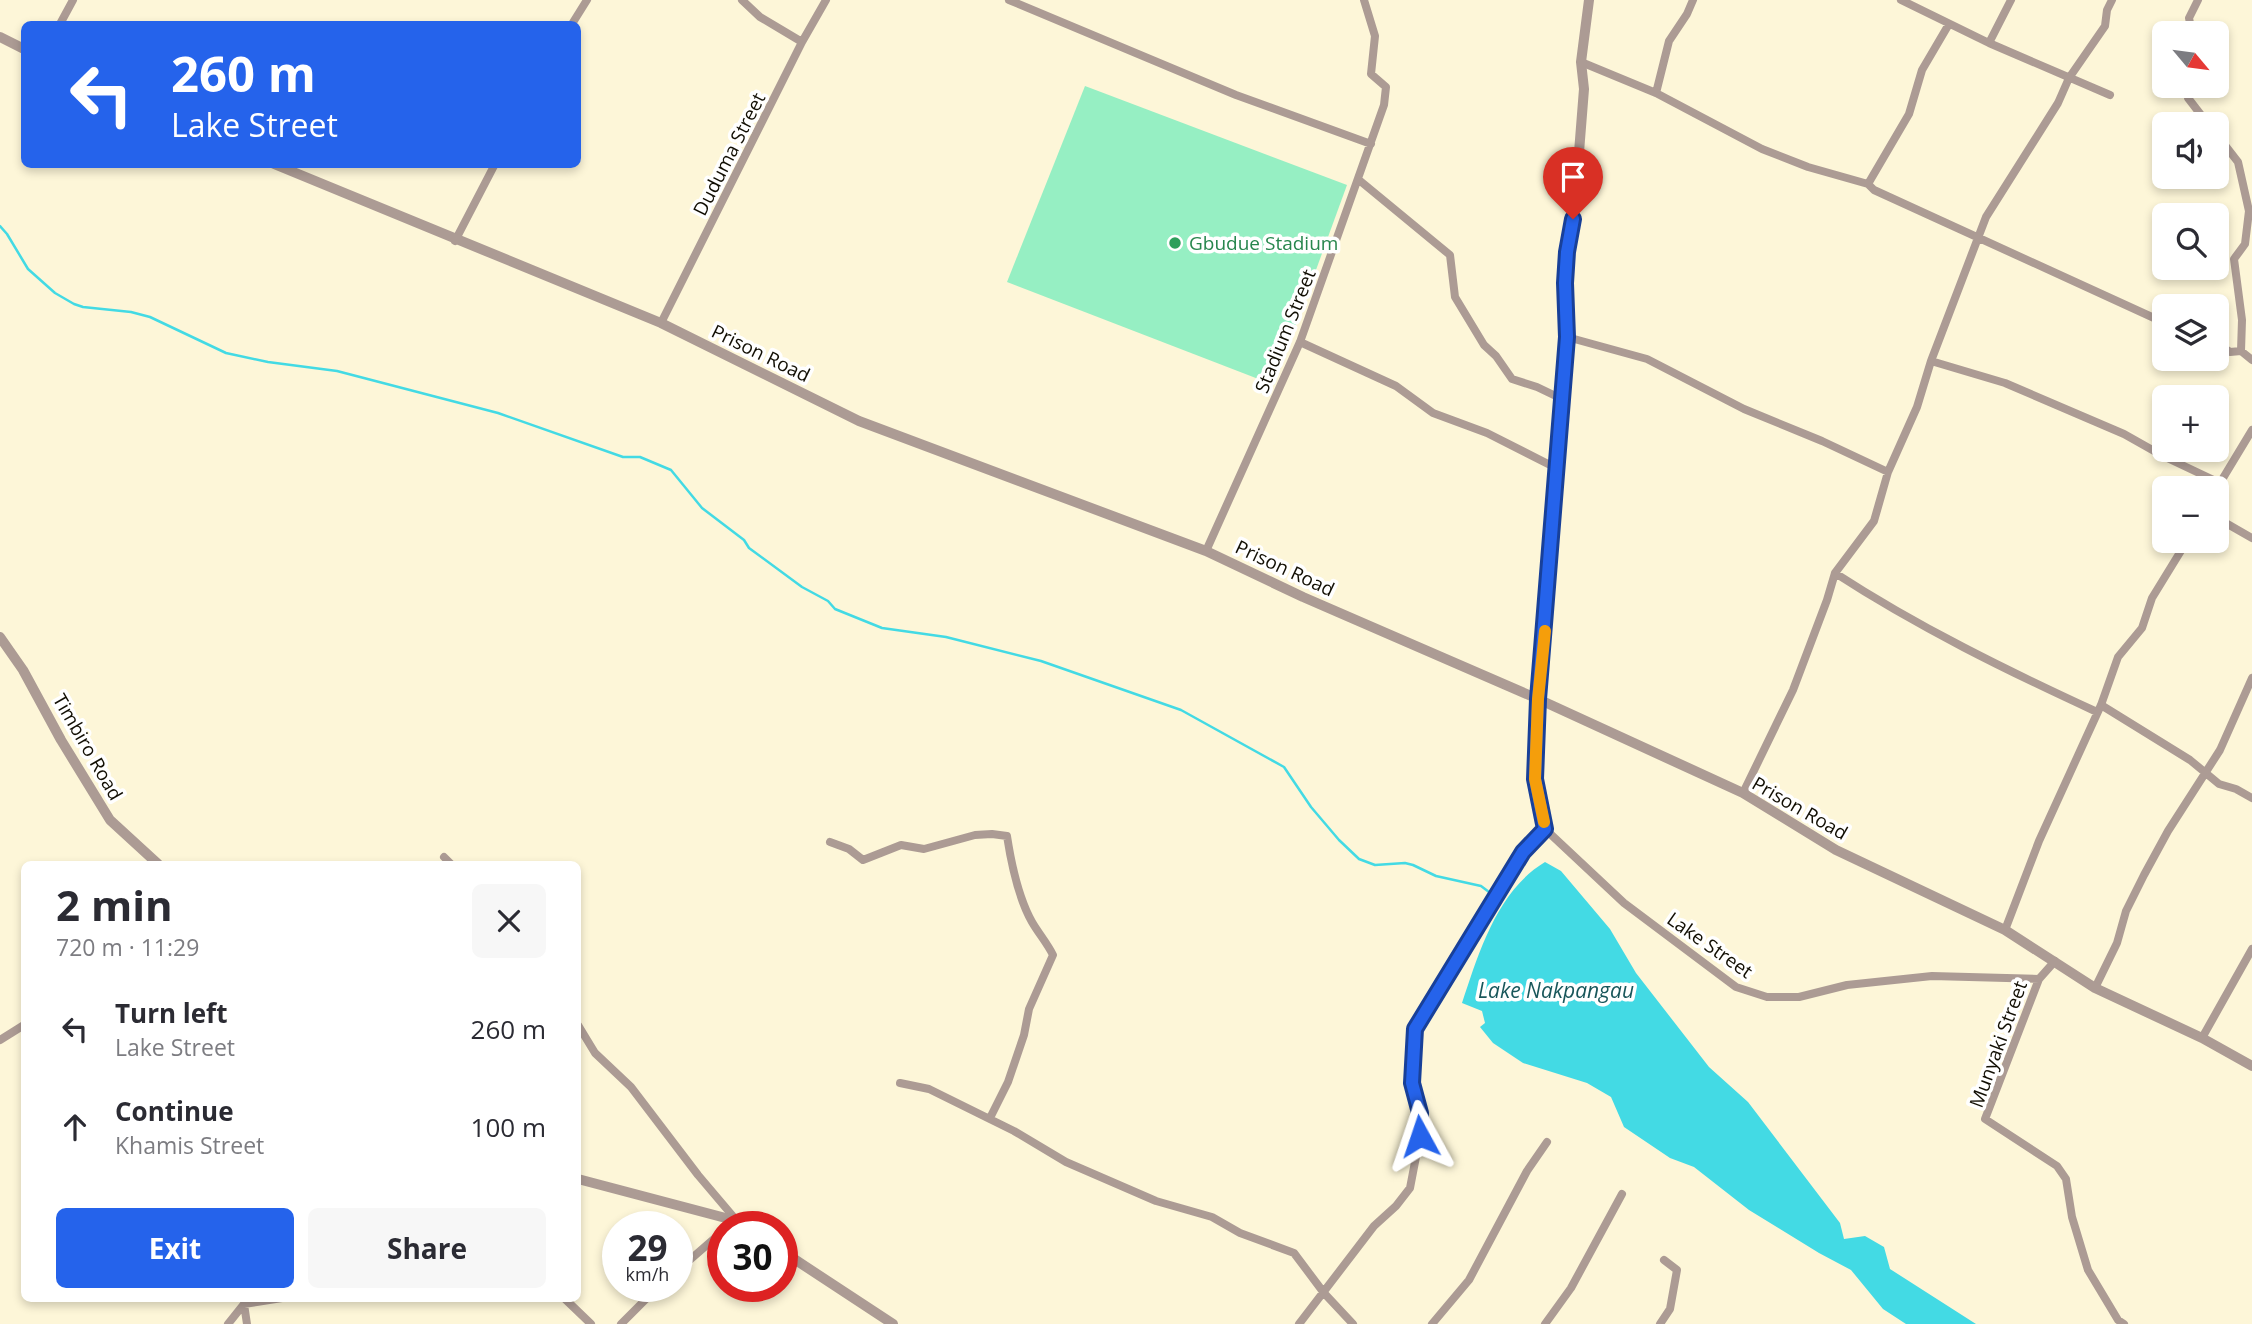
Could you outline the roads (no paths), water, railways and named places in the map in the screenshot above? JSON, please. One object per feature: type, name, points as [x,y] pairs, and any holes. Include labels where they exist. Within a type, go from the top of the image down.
[{"type":"street","points":[[62,21],[73,0]]},
{"type":"street","points":[[574,21],[587,0]]},
{"type":"street","points":[[743,0],[760,17],[802,42]]},
{"type":"street","name":"Duduma Street","points":[[661,323],[802,42],[826,0]]},
{"type":"street","points":[[1009,0],[1236,95],[1371,144]]},
{"type":"street","name":"Stadium Street","points":[[1206,551],[1300,342],[1387,96],[1386,87],[1371,74],[1375,36],[1364,0]]},
{"type":"street","points":[[1299,1324],[1374,1226],[1396,1206],[1410,1188],[1420,1136],[1420,1113],[1412,1083],[1415,1029],[1523,852],[1545,829],[1535,779],[1538,699],[1567,337],[1565,283],[1584,89],[1581,62],[1589,0]]},
{"type":"street","points":[[1656,93],[1670,41],[1693,0]]},
{"type":"street","points":[[1901,0],[1989,43],[2110,95]]},
{"type":"street","points":[[1989,43],[2011,0]]},
{"type":"street","points":[[1743,793],[1793,690],[1835,573],[1874,522],[1888,472],[1917,407],[1931,360],[1986,216],[2058,103],[2069,78],[2105,26],[2107,10],[2112,0]]},
{"type":"street","points":[[2190,21],[2199,0]]},
{"type":"street","points":[[1868,184],[1909,114],[1922,70],[1949,24]]},
{"type":"street","points":[[0,37],[21,48]]},
{"type":"street","points":[[1581,62],[1656,93],[1762,149],[1808,167],[1868,184],[1874,190],[2152,317]]},
{"type":"street","points":[[2188,98],[2199,112]]},
{"type":"street","points":[[2229,150],[2238,162],[2249,211],[2245,244],[2234,259],[2242,320],[2241,351]]},
{"type":"street","name":"Prison Road","points":[[283,168],[455,241],[661,323],[859,421],[1206,551],[1303,597],[1538,699],[1743,793],[1836,850],[2005,930],[2095,988],[2202,1038],[2252,1066]]},
{"type":"street","points":[[455,241],[493,168]]},
{"type":"street","points":[[1359,180],[1450,255],[1455,297],[1484,345],[1496,356],[1512,379],[1562,399]]},
{"type":"street","points":[[1567,337],[1647,359],[1744,409],[1888,472]]},
{"type":"street","points":[[1300,342],[1396,387],[1433,413],[1487,433],[1556,468]]},
{"type":"street","points":[[2229,351],[2241,351],[2252,360]]},
{"type":"street","points":[[1931,360],[2005,383],[2124,434],[2200,476]]},
{"type":"street","points":[[2224,476],[2252,430]]},
{"type":"street","points":[[2229,524],[2252,538]]},
{"type":"street","points":[[2005,930],[2118,657],[2142,628],[2152,598],[2180,553]]},
{"type":"street","points":[[1835,573],[1933,631],[2099,708],[2190,760],[2219,783],[2252,798]]},
{"type":"street","name":"Timbiro Road","points":[[0,637],[23,670],[61,740],[110,820],[155,861]]},
{"type":"street","points":[[2095,988],[2117,943],[2126,911],[2144,875],[2168,831],[2220,751],[2252,678]]},
{"type":"street","name":"Lake Street","points":[[1545,829],[1624,903],[1694,957],[1736,987],[1767,998],[1799,997],[1847,985],[1932,976],[2039,979]]},
{"type":"street","points":[[830,842],[849,849],[863,860],[901,845],[924,849],[975,835],[1007,836],[1012,867],[1027,911],[1053,955],[1029,1009],[1024,1035],[1008,1082],[990,1118]]},
{"type":"street","points":[[444,857],[448,861]]},
{"type":"street","points":[[2202,1038],[2252,949]]},
{"type":"street","points":[[2039,979],[2055,961]]},
{"type":"street","name":"Munyaki Street","points":[[2039,979],[1984,1119],[2057,1166],[2066,1179],[2073,1217],[2088,1270],[2121,1322]]},
{"type":"street","points":[[0,1040],[21,1027]]},
{"type":"street","points":[[581,1030],[595,1053],[631,1087],[726,1211]]},
{"type":"street","points":[[900,1083],[929,1089],[990,1118],[1066,1162],[1156,1202],[1212,1217],[1240,1233],[1294,1253],[1324,1293],[1353,1324]]},
{"type":"street","points":[[1432,1324],[1469,1280],[1527,1171],[1547,1142]]},
{"type":"street","points":[[581,1179],[707,1216]]},
{"type":"street","points":[[1545,1324],[1571,1288],[1622,1194]]},
{"type":"street","points":[[693,1257],[707,1245]]},
{"type":"street","points":[[1660,1324],[1670,1309],[1677,1270],[1664,1260]]},
{"type":"street","points":[[798,1262],[893,1324]]},
{"type":"street","points":[[228,1324],[244,1304],[257,1302]]},
{"type":"street","points":[[568,1302],[591,1324]]},
{"type":"street","points":[[621,1324],[643,1302]]},
{"type":"street","points":[[244,1304],[247,1324]]},
{"type":"water","name":"Lake Nakpangau","points":[[1545,862],[1561,871],[1610,929],[1636,973],[1709,1067],[1748,1102],[1840,1223],[1844,1239],[1865,1236],[1884,1247],[1890,1269],[1976,1324],[1906,1324],[1883,1309],[1851,1270],[1749,1210],[1694,1167],[1670,1158],[1624,1127],[1611,1097],[1587,1083],[1523,1063],[1493,1043],[1480,1027],[1485,1023],[1482,1011],[1462,1003],[1483,944],[1502,906],[1528,874]]},
{"type":"waterway","points":[[0,226],[28,269],[55,293],[74,304],[150,317],[226,353],[268,362],[337,371],[498,413],[623,457],[640,457],[671,470],[702,508],[744,540],[749,548],[802,587],[828,601],[835,609],[882,628],[946,637],[1041,661],[1181,710],[1284,767],[1311,807],[1359,859],[1375,865],[1413,865],[1436,876],[1481,886],[1493,895]]},
{"type":"place","name":"Gbudue Stadium","points":[[1175,243]]}]
